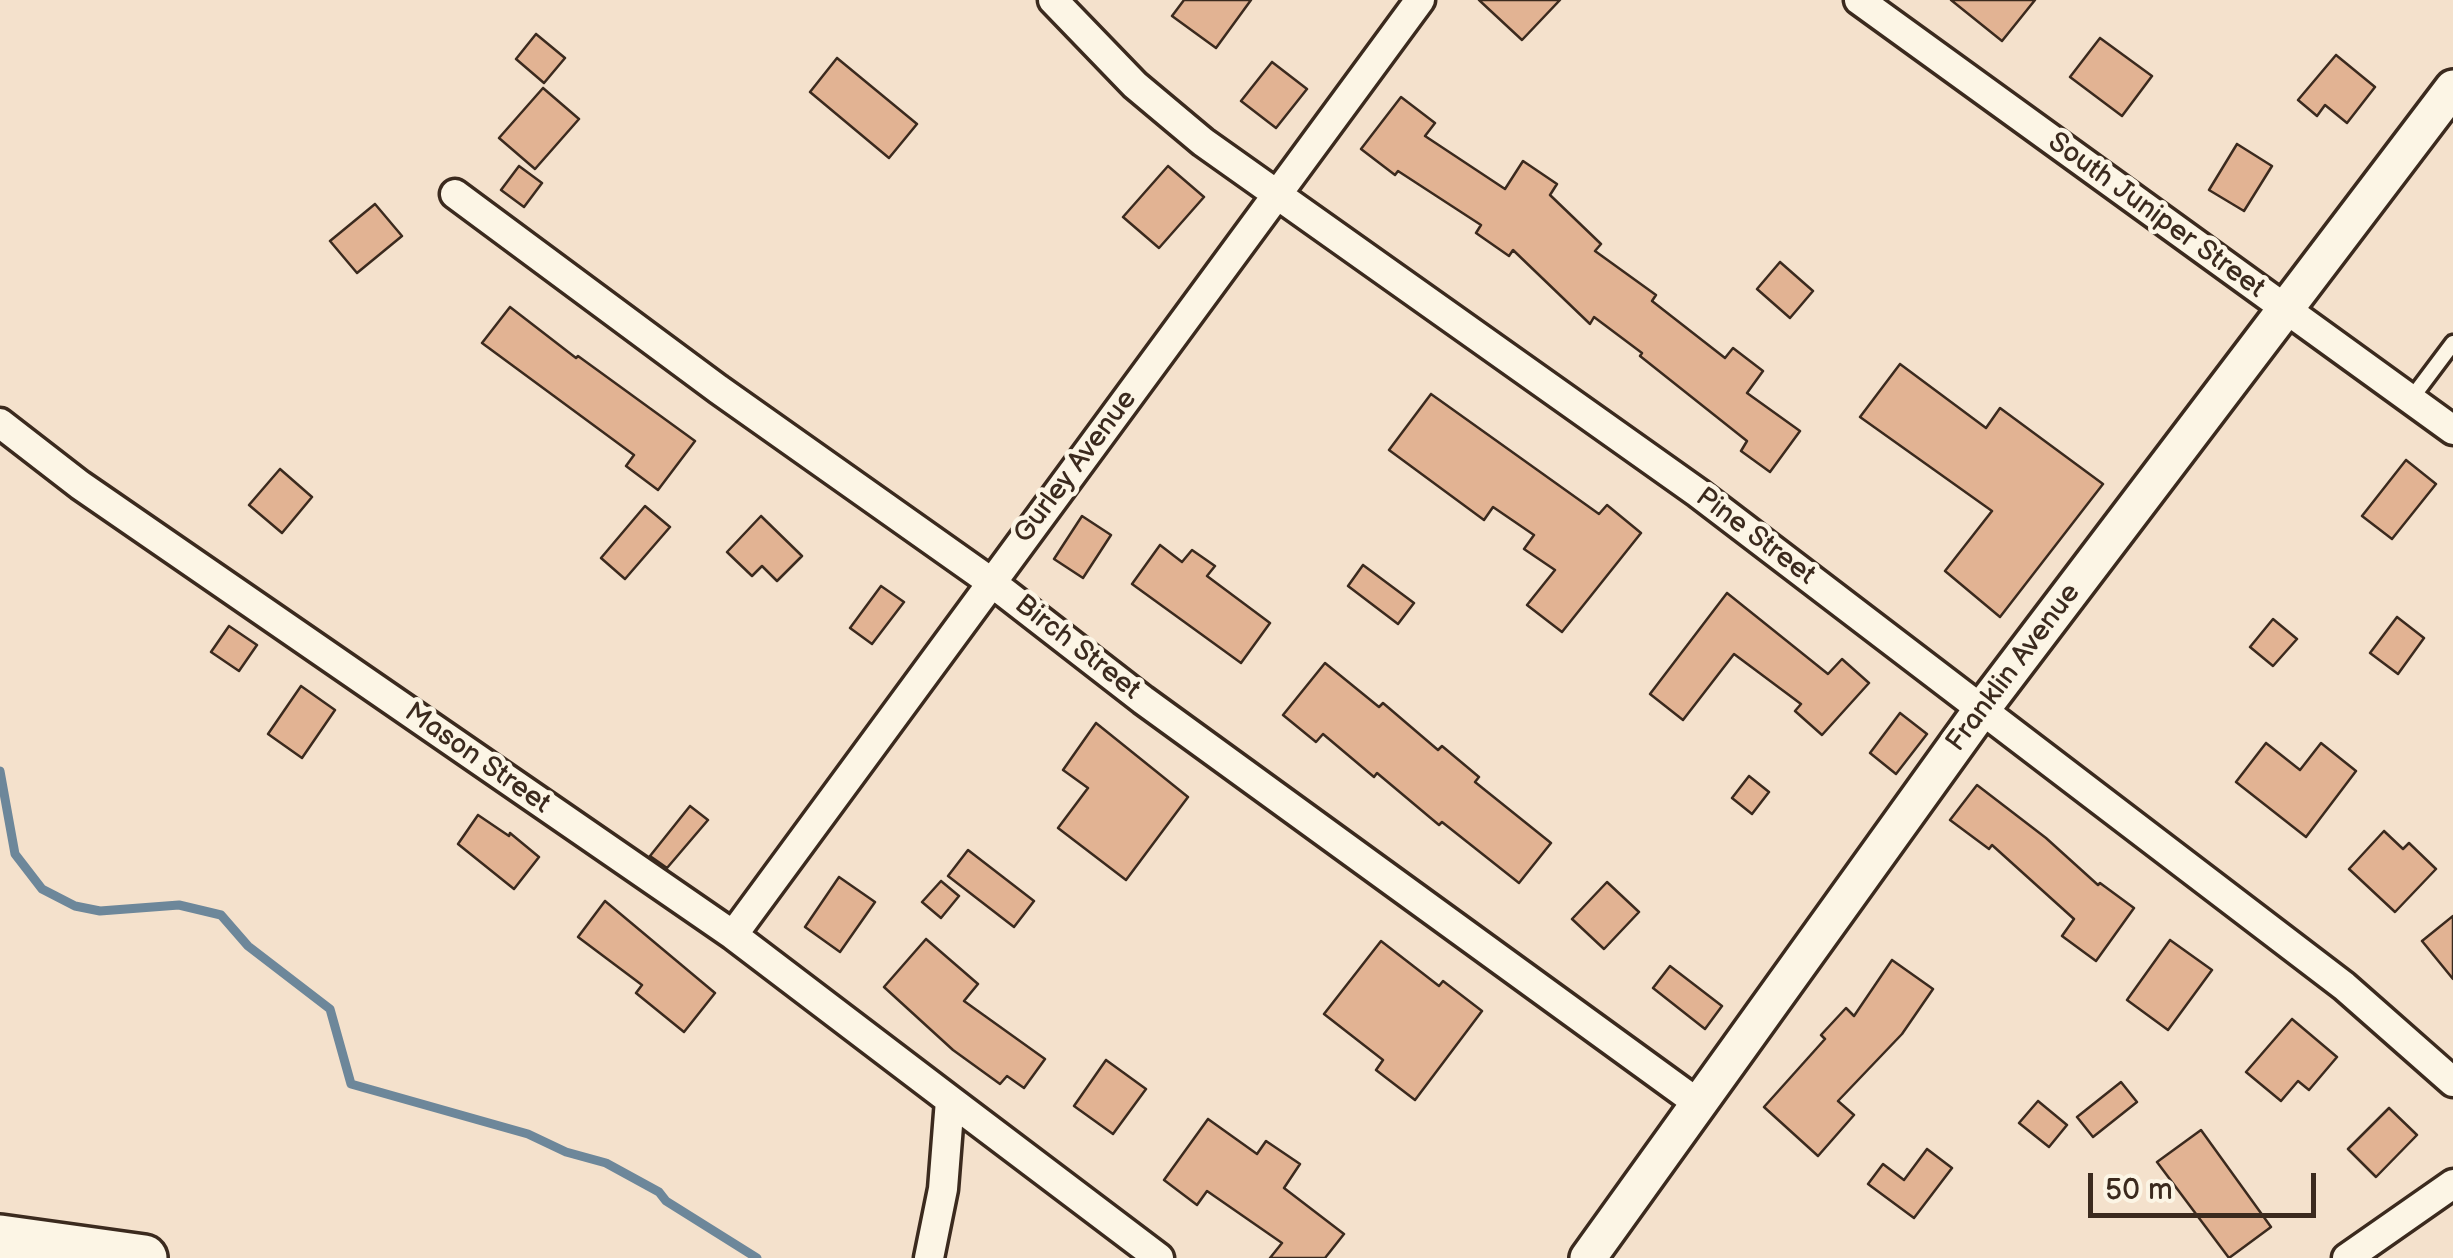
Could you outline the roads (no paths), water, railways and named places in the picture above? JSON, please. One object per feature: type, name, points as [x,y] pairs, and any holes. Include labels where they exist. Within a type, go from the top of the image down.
[{"type":"main road","points":[[0,1238],[144,1258]]},
{"type":"street","name":"Pine Street","points":[[1053,0],[1135,85],[1203,142],[1698,493],[2344,986],[2453,1082]]},
{"type":"street","name":"Gurley Avenue","points":[[733,935],[1420,0]]},
{"type":"street","name":"South Juniper Street","points":[[1859,0],[2453,430]]},
{"type":"street","name":"Franklin Avenue","points":[[1588,1258],[1982,709],[2453,88]]},
{"type":"street","name":"Birch Street","points":[[454,194],[718,390],[992,582],[1143,700],[1699,1104]]},
{"type":"street","name":"Mason Street","points":[[0,423],[80,485],[733,935],[1159,1258]]},
{"type":"street","points":[[929,1258],[942,1189],[950,1100]]},
{"type":"street","points":[[2347,1258],[2453,1184]]},
{"type":"lane","points":[[2411,400],[2453,343]]},
{"type":"waterway","points":[[0,771],[15,854],[42,889],[75,906],[100,911],[179,905],[221,915],[248,946],[330,1009],[351,1084],[528,1134],[566,1152],[606,1163],[659,1192],[666,1201],[757,1258]]}]
